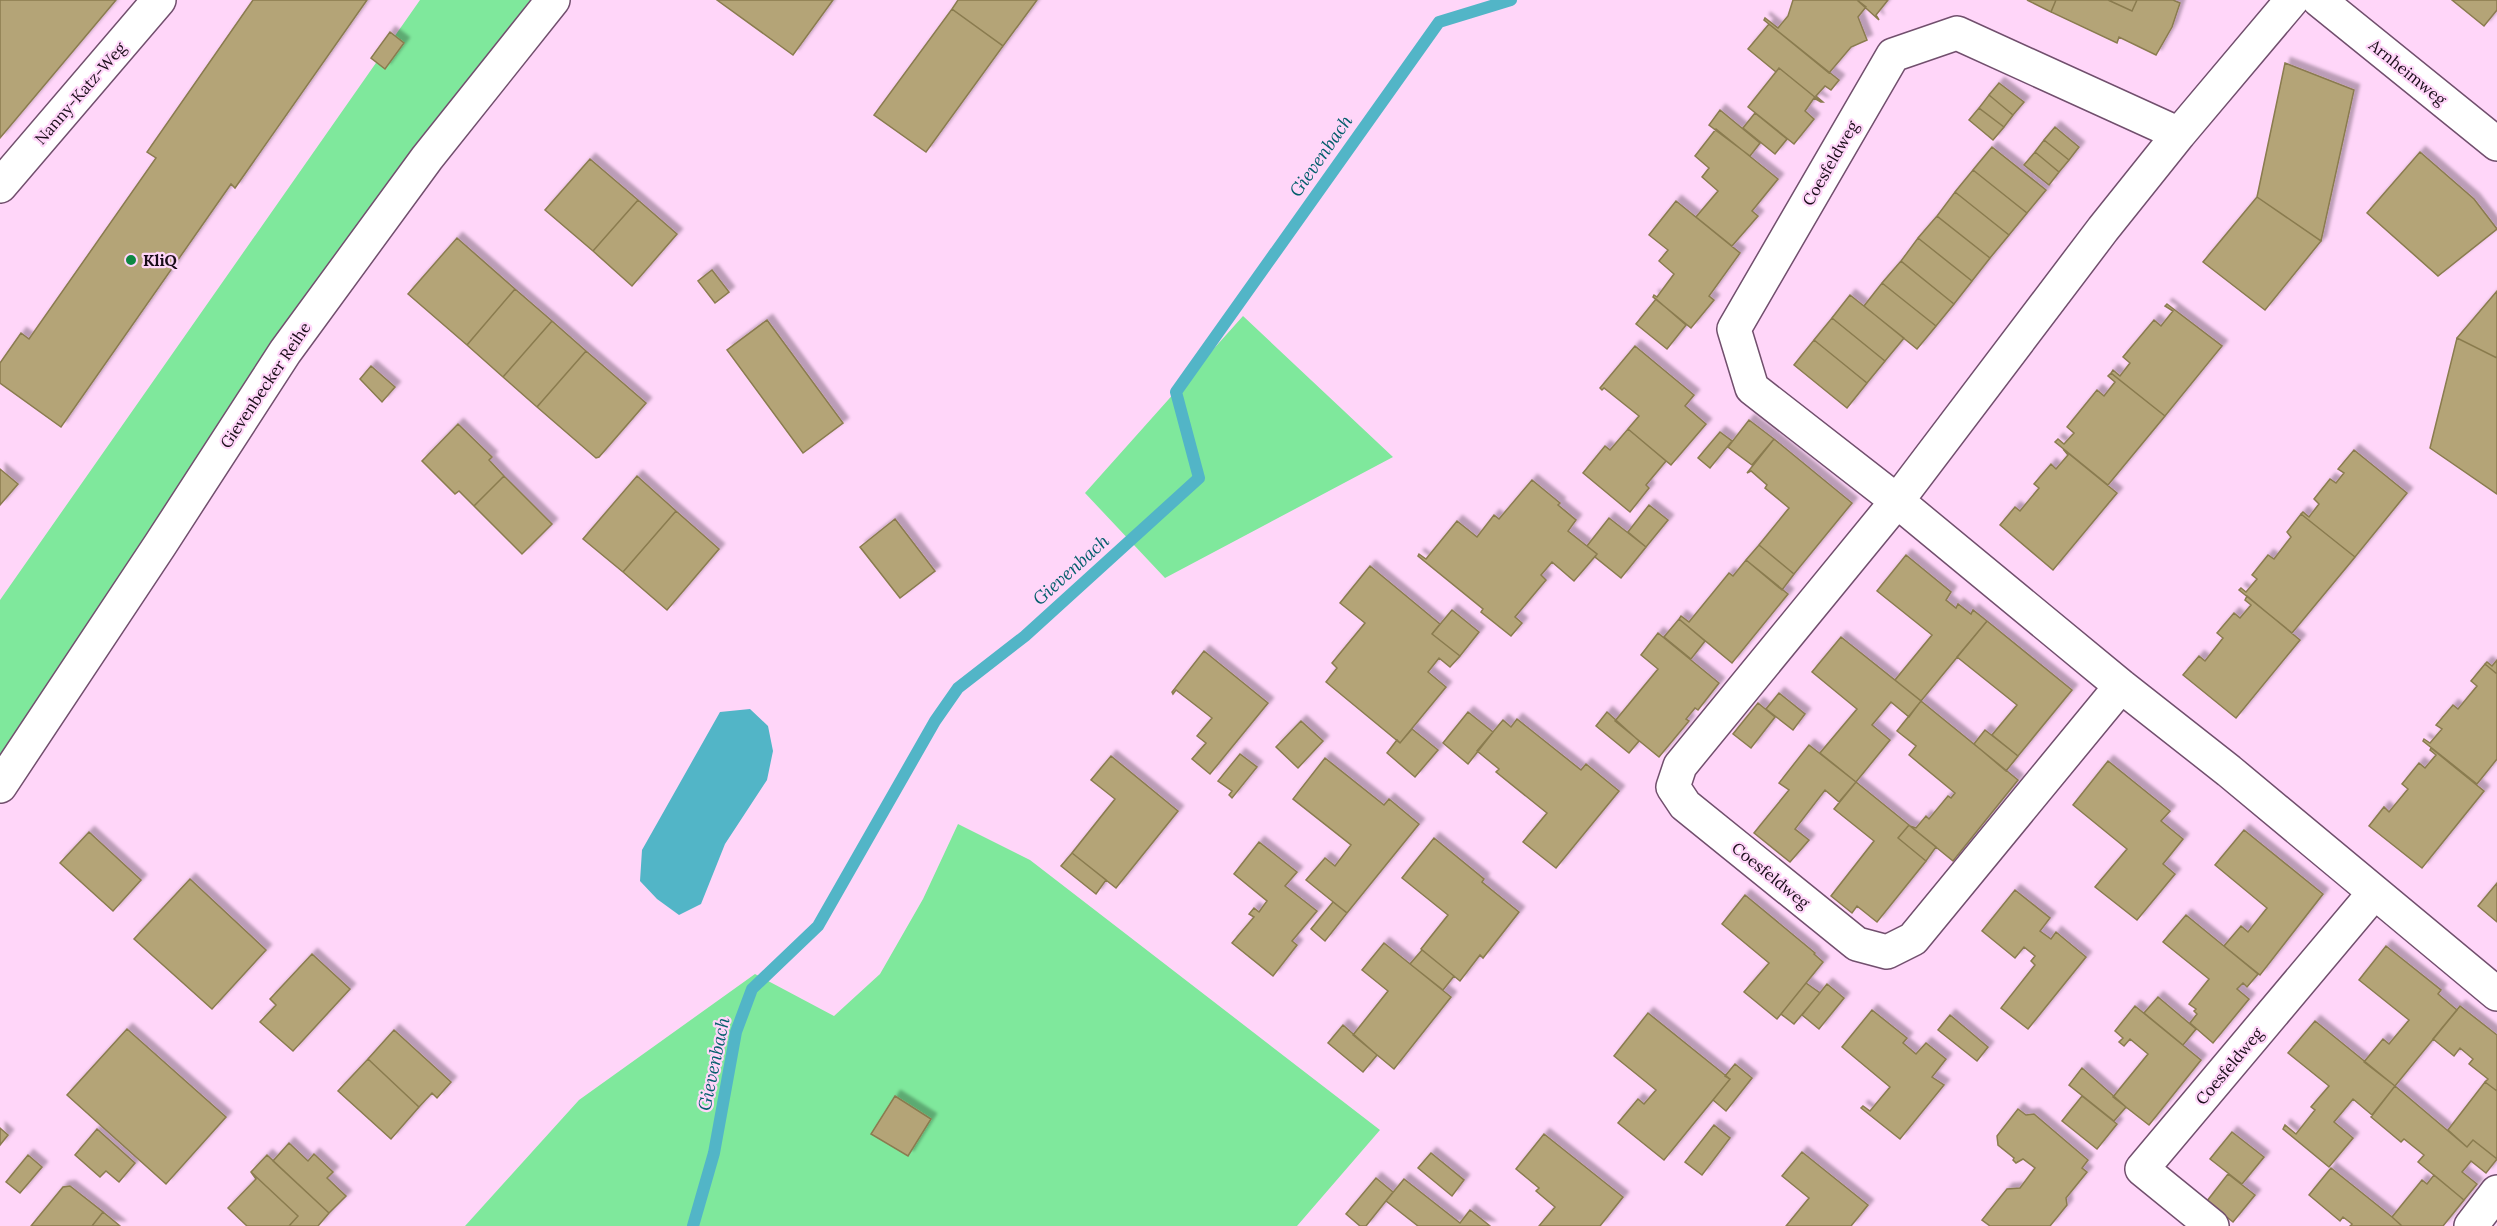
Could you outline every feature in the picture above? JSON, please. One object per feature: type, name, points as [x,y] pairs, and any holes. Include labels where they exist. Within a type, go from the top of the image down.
[{"type":"street","name":"Nanny-Katz-Weg","points":[[0,186],[159,0]]},
{"type":"street","name":"Gievenbecker Reihe","points":[[0,786],[285,352],[427,158],[553,0]]},
{"type":"street","name":"Coesfeldweg","points":[[2121,686],[1913,939],[1887,952],[1857,944],[1685,805],[1673,787],[1680,766],[1898,501],[2103,229],[2179,134],[2292,0]]},
{"type":"street","name":"Arnheimweg","points":[[2319,0],[2497,144]]},
{"type":"street","name":"Coesfeldweg","points":[[2179,134],[1957,33],[1893,55],[1734,329],[1752,388],[1898,501],[2121,686],[2229,771],[2497,994]]},
{"type":"street","name":"Coesfeldweg","points":[[2212,1226],[2142,1169],[2374,893]]},
{"type":"street","points":[[2471,1226],[2497,1192]]},
{"type":"green space","points":[[420,0],[531,0],[467,84],[0,784],[0,600]]},
{"type":"green space","points":[[1243,316],[1393,457],[1165,578],[1085,493]]},
{"type":"green space","points":[[958,824],[1030,860],[1380,1130],[1297,1226],[465,1226],[579,1100],[755,974],[834,1016],[880,974],[923,899]]},
{"type":"water","points":[[750,709],[768,726],[773,751],[767,780],[725,844],[701,904],[679,915],[657,899],[640,881],[642,850],[720,712]]},
{"type":"building","points":[[0,0],[116,0],[0,138]]},
{"type":"building","name":"KliQ","points":[[253,0],[367,0],[235,188],[231,184],[61,427],[0,383],[0,363],[21,333],[29,339],[156,158],[147,152]]},
{"type":"building","points":[[717,0],[833,0],[793,55]]},
{"type":"building","points":[[958,0],[1037,0],[1003,46],[952,9]]},
{"type":"building","points":[[1793,0],[1857,0],[1866,7],[1858,17],[1867,40],[1851,47],[1829,73],[1764,20],[1765,18],[1778,28],[1788,16]]},
{"type":"building","points":[[1857,0],[1888,0],[1876,15],[1879,20]]},
{"type":"building","points":[[2027,0],[2056,0],[2051,12]]},
{"type":"building","points":[[2056,0],[2108,0],[2132,11],[2137,0],[2173,0],[2180,3],[2172,27],[2156,55],[2119,37],[2117,43],[2051,12]]},
{"type":"building","points":[[2108,0],[2137,0],[2132,11]]},
{"type":"building","points":[[2452,0],[2497,0],[2497,10],[2484,26]]},
{"type":"building","points":[[952,9],[1003,46],[926,152],[874,115]]},
{"type":"building","points":[[1769,24],[1839,80],[1831,90],[1825,86],[1816,96],[1823,102],[1779,68],[1776,72],[1748,49]]},
{"type":"building","points":[[390,32],[404,43],[385,69],[371,58]]},
{"type":"building","points":[[2285,63],[2354,90],[2321,241],[2257,197]]},
{"type":"building","points":[[1779,68],[1821,102],[1814,98],[1805,111],[1814,119],[1794,144],[1748,107]]},
{"type":"building","points":[[1999,83],[2024,102],[2013,115],[1989,95]]},
{"type":"building","points":[[1989,95],[2013,115],[2004,127],[1979,108]]},
{"type":"building","points":[[1979,108],[2004,127],[1993,140],[1969,120]]},
{"type":"building","points":[[1720,110],[1760,143],[1750,156],[1709,125]]},
{"type":"building","points":[[1755,113],[1787,139],[1775,154],[1743,128]]},
{"type":"building","points":[[2055,127],[2079,147],[2069,160],[2044,140]]},
{"type":"building","points":[[1716,129],[1778,179],[1752,211],[1758,216],[1732,246],[1696,217],[1718,191],[1702,177],[1709,168],[1695,156]]},
{"type":"building","points":[[2044,140],[2069,160],[2059,172],[2035,152]]},
{"type":"building","points":[[1992,147],[2046,190],[2027,213],[1973,170]]},
{"type":"building","points":[[2035,152],[2059,172],[2049,185],[2024,165]]},
{"type":"building","points":[[2420,152],[2474,199],[2497,229],[2438,276],[2367,213]]},
{"type":"building","points":[[590,159],[638,200],[593,251],[545,210]]},
{"type":"building","points":[[1973,170],[2027,213],[2009,235],[1955,192]]},
{"type":"building","points":[[1955,192],[2009,235],[1990,258],[1937,216]]},
{"type":"building","points":[[2257,197],[2321,241],[2265,310],[2203,262]]},
{"type":"building","points":[[638,200],[677,234],[632,286],[593,251]]},
{"type":"building","points":[[1676,201],[1740,253],[1709,296],[1714,300],[1691,328],[1653,297],[1654,295],[1657,297],[1674,274],[1659,261],[1668,250],[1649,235]]},
{"type":"building","points":[[1937,216],[1990,258],[1972,281],[1918,238]]},
{"type":"building","points":[[457,238],[515,289],[467,345],[408,294]]},
{"type":"building","points":[[1918,238],[1972,281],[1954,304],[1901,261]]},
{"type":"building","points":[[1901,261],[1954,304],[1936,326],[1882,283]]},
{"type":"building","points":[[712,270],[729,292],[715,303],[698,281]]},
{"type":"building","points":[[1882,283],[1936,326],[1917,349],[1864,306]]},
{"type":"building","points":[[515,289],[552,321],[503,377],[467,345]]},
{"type":"building","points":[[2497,291],[2497,358],[2457,338]]},
{"type":"building","points":[[1850,295],[1904,338],[1885,361],[1832,318]]},
{"type":"building","points":[[1656,299],[1686,325],[1667,349],[1636,324]]},
{"type":"building","points":[[2167,304],[2222,346],[2165,416],[2111,373],[2113,370],[2120,376],[2130,363],[2123,357],[2154,320],[2161,326],[2173,311],[2165,306]]},
{"type":"building","points":[[1832,318],[1885,361],[1867,383],[1814,340]]},
{"type":"building","points":[[767,320],[843,423],[803,453],[727,350]]},
{"type":"building","points":[[552,321],[586,351],[537,407],[503,377]]},
{"type":"building","points":[[2457,338],[2497,358],[2497,494],[2430,448]]},
{"type":"building","points":[[1814,340],[1867,383],[1847,408],[1794,365]]},
{"type":"building","points":[[1635,346],[1694,395],[1685,406],[1706,424],[1671,465],[1628,429],[1639,416],[1604,388],[1602,390],[1600,388]]},
{"type":"building","points":[[586,351],[646,403],[596,458],[537,407]]},
{"type":"building","points":[[371,366],[395,387],[382,402],[360,379]]},
{"type":"building","points":[[2111,373],[2165,416],[2108,485],[2055,442],[2058,439],[2064,444],[2074,433],[2067,427],[2097,390],[2104,396],[2115,382],[2108,376]]},
{"type":"building","points":[[1749,420],[1774,439],[1752,465],[1728,447]]},
{"type":"building","points":[[458,424],[492,457],[489,460],[504,476],[474,506],[459,491],[455,494],[422,461]]},
{"type":"building","points":[[1628,429],[1666,461],[1646,485],[1649,488],[1630,512],[1583,473],[1605,446],[1610,450]]},
{"type":"building","points":[[1720,432],[1732,441],[1710,468],[1698,458]]},
{"type":"building","points":[[1774,439],[1852,503],[1794,574],[1759,545],[1789,508],[1765,488],[1767,485],[1751,471],[1747,473]]},
{"type":"building","points":[[2063,449],[2117,493],[2053,570],[2000,525],[2015,507],[2020,511],[2039,488],[2034,484],[2051,464],[2056,469],[2068,455]]},
{"type":"building","points":[[2354,450],[2407,493],[2355,557],[2301,514],[2303,512],[2309,517],[2319,504],[2314,499],[2330,479],[2336,483],[2344,473],[2338,469]]},
{"type":"building","points":[[0,469],[18,484],[0,505]]},
{"type":"building","points":[[504,476],[552,524],[522,554],[474,506]]},
{"type":"building","points":[[637,476],[676,511],[623,572],[583,539]]},
{"type":"building","points":[[1532,480],[1560,503],[1558,505],[1576,520],[1568,531],[1597,554],[1574,581],[1552,562],[1541,575],[1546,580],[1515,617],[1522,623],[1511,636],[1481,612],[1483,609],[1418,556],[1419,554],[1426,559],[1457,521],[1477,537],[1494,515],[1499,519]]},
{"type":"building","points":[[1649,505],[1668,520],[1646,547],[1628,532]]},
{"type":"building","points":[[676,511],[719,549],[667,610],[623,572]]},
{"type":"building","points":[[2301,514],[2355,557],[2292,633],[2239,590],[2241,588],[2246,592],[2257,579],[2252,575],[2268,555],[2274,559],[2291,537],[2287,532]]},
{"type":"building","points":[[1609,518],[1646,547],[1621,578],[1595,557],[1597,554],[1587,546]]},
{"type":"building","points":[[895,519],[935,571],[900,598],[860,547]]},
{"type":"building","points":[[1759,545],[1794,574],[1782,590],[1746,560]]},
{"type":"building","points":[[1906,555],[1951,592],[1946,600],[1956,608],[1958,604],[1971,614],[1973,610],[1987,621],[1921,701],[1895,680],[1932,635],[1877,591]]},
{"type":"building","points":[[1746,560],[1788,594],[1732,663],[1679,619],[1681,616],[1689,622],[1729,573],[1733,576]]},
{"type":"building","points":[[1370,566],[1440,624],[1432,634],[1460,656],[1450,667],[1439,658],[1428,672],[1446,687],[1400,743],[1326,682],[1337,668],[1332,663],[1365,623],[1340,603]]},
{"type":"building","points":[[2247,596],[2300,640],[2236,718],[2183,675],[2199,656],[2205,661],[2223,638],[2217,633],[2234,613],[2240,618],[2251,605],[2245,600]]},
{"type":"building","points":[[1452,610],[1479,632],[1460,656],[1432,634]]},
{"type":"building","points":[[1679,619],[1705,641],[1691,659],[1664,637]]},
{"type":"building","points":[[1987,621],[2072,690],[2018,756],[1992,735],[2017,705],[1957,657]]},
{"type":"building","points":[[1658,633],[1719,683],[1698,710],[1695,708],[1686,719],[1689,721],[1659,757],[1615,721],[1658,669],[1641,655]]},
{"type":"building","points":[[1841,637],[1921,701],[1909,717],[1891,702],[1872,725],[1890,740],[1856,782],[1820,753],[1857,709],[1812,672]]},
{"type":"building","points":[[1204,651],[1268,703],[1210,774],[1192,759],[1206,743],[1197,736],[1212,718],[1176,690],[1173,694],[1172,692]]},
{"type":"building","points":[[2497,660],[2497,674],[2485,664],[2487,662],[2492,666]]},
{"type":"building","points":[[2485,664],[2497,674],[2497,759],[2477,784],[2423,741],[2424,739],[2430,743],[2442,729],[2436,725],[2453,705],[2458,709],[2477,686],[2471,681]]},
{"type":"building","points":[[1779,693],[1805,714],[1793,730],[1766,709]]},
{"type":"building","points":[[1921,701],[2018,780],[1953,861],[1910,826],[1916,828],[1926,816],[1929,819],[1948,796],[1951,798],[1955,793],[1909,755],[1916,746],[1897,731]]},
{"type":"building","points":[[1758,703],[1775,717],[1751,748],[1733,734]]},
{"type":"building","points":[[1468,712],[1493,732],[1468,764],[1443,743]]},
{"type":"building","points":[[1607,712],[1639,741],[1629,753],[1596,726]]},
{"type":"building","points":[[1517,719],[1581,770],[1586,764],[1619,791],[1556,868],[1523,842],[1547,813],[1496,772],[1499,769],[1477,751],[1503,720],[1511,727]]},
{"type":"building","points":[[1301,721],[1323,741],[1298,768],[1276,747]]},
{"type":"building","points":[[1412,729],[1438,750],[1415,777],[1387,753],[1397,740],[1400,743]]},
{"type":"building","points":[[1985,730],[2018,756],[2006,771],[1974,744]]},
{"type":"building","points":[[1809,745],[1856,782],[1839,802],[1825,790],[1795,829],[1809,840],[1790,862],[1754,833],[1789,790],[1779,783]]},
{"type":"building","points":[[2431,748],[2484,791],[2422,868],[2369,826],[2384,807],[2389,812],[2408,789],[2402,784],[2419,763],[2425,768],[2436,755],[2430,750]]},
{"type":"building","points":[[1240,754],[1257,767],[1232,798],[1229,795],[1232,791],[1218,781]]},
{"type":"building","points":[[1111,756],[1178,811],[1116,888],[1072,853],[1115,799],[1091,780]]},
{"type":"building","points":[[1325,758],[1384,805],[1389,799],[1419,824],[1347,913],[1306,880],[1325,858],[1335,866],[1351,845],[1293,799]]},
{"type":"building","points":[[2108,761],[2170,811],[2161,821],[2183,839],[2163,864],[2175,874],[2137,920],[2095,887],[2127,849],[2073,805]]},
{"type":"building","points":[[1856,782],[1909,825],[1898,838],[1926,861],[1877,922],[1857,906],[1852,913],[1831,896],[1874,841],[1834,809]]},
{"type":"building","points":[[1909,825],[1936,847],[1926,861],[1898,838]]},
{"type":"building","points":[[2244,830],[2323,894],[2260,975],[2224,946],[2241,926],[2248,932],[2267,908],[2215,865]]},
{"type":"building","points":[[89,832],[141,880],[113,911],[60,863]]},
{"type":"building","points":[[1434,838],[1484,879],[1482,882],[1519,912],[1483,958],[1480,955],[1460,981],[1421,949],[1448,915],[1402,878]]},
{"type":"building","points":[[1259,842],[1297,872],[1285,886],[1317,911],[1292,941],[1297,945],[1273,976],[1232,943],[1254,917],[1249,914],[1254,908],[1259,912],[1267,901],[1234,874]]},
{"type":"building","points":[[1072,853],[1106,880],[1096,894],[1061,866]]},
{"type":"building","points":[[190,879],[266,950],[212,1009],[134,939]]},
{"type":"building","points":[[2497,883],[2497,922],[2478,906]]},
{"type":"building","points":[[2015,890],[2050,918],[2040,931],[2051,939],[2056,932],[2086,957],[2028,1029],[2001,1008],[2035,965],[2031,961],[2035,956],[2024,947],[2015,958],[1982,931]]},
{"type":"building","points":[[1745,895],[1823,962],[1777,1019],[1744,992],[1769,963],[1722,924]]},
{"type":"building","points":[[1333,902],[1347,913],[1325,941],[1311,929]]},
{"type":"building","points":[[2186,915],[2258,974],[2247,987],[2243,983],[2237,989],[2249,999],[2213,1043],[2190,1023],[2197,1014],[2194,1011],[2196,1009],[2189,1004],[2209,979],[2163,942]]},
{"type":"building","points":[[1384,943],[1451,997],[1394,1069],[1353,1035],[1388,991],[1362,970]]},
{"type":"building","points":[[2386,946],[2441,990],[2438,994],[2457,1010],[2395,1086],[2364,1062],[2383,1039],[2389,1044],[2409,1020],[2359,980]]},
{"type":"building","points":[[1422,950],[1454,976],[1443,990],[1410,964]]},
{"type":"building","points":[[312,954],[350,989],[293,1051],[260,1022],[276,1005],[270,999]]},
{"type":"building","points":[[1806,983],[1820,993],[1794,1024],[1781,1014]]},
{"type":"building","points":[[1827,984],[1844,998],[1819,1029],[1802,1015]]},
{"type":"building","points":[[2158,997],[2196,1029],[2183,1045],[2144,1013]]},
{"type":"building","points":[[2135,1006],[2201,1060],[2149,1125],[2113,1097],[2148,1054],[2130,1039],[2124,1046],[2119,1042],[2123,1038],[2115,1031]]},
{"type":"building","points":[[2460,1006],[2497,1035],[2497,1091],[2485,1082],[2488,1079],[2469,1064],[2473,1059],[2460,1048],[2454,1056],[2433,1039]]},
{"type":"building","points":[[1872,1010],[1907,1038],[1903,1043],[1916,1054],[1926,1043],[1946,1059],[1932,1077],[1944,1085],[1900,1139],[1861,1108],[1863,1106],[1870,1111],[1890,1087],[1842,1047]]},
{"type":"building","points":[[1648,1013],[1730,1079],[1664,1160],[1618,1123],[1638,1099],[1644,1104],[1656,1090],[1614,1056]]},
{"type":"building","points":[[1950,1015],[1988,1047],[1977,1061],[1938,1030]]},
{"type":"building","points":[[2315,1021],[2395,1086],[2372,1115],[2353,1099],[2334,1122],[2353,1138],[2329,1167],[2283,1129],[2285,1125],[2296,1134],[2315,1110],[2311,1107],[2329,1086],[2288,1053]]},
{"type":"building","points":[[1343,1025],[1377,1055],[1363,1072],[1328,1043]]},
{"type":"building","points":[[127,1029],[226,1117],[166,1184],[67,1095]]},
{"type":"building","points":[[394,1030],[451,1082],[437,1098],[432,1093],[419,1107],[368,1059]]},
{"type":"building","points":[[368,1059],[419,1107],[391,1139],[338,1091]]},
{"type":"building","points":[[1735,1064],[1752,1078],[1726,1111],[1713,1100],[1730,1079],[1725,1076]]},
{"type":"building","points":[[2082,1068],[2126,1107],[2114,1121],[2069,1085]]},
{"type":"building","points":[[2485,1082],[2497,1091],[2497,1159],[2473,1140],[2467,1147],[2448,1130]]},
{"type":"building","points":[[2395,1086],[2467,1147],[2473,1140],[2497,1159],[2486,1173],[2471,1161],[2462,1172],[2477,1184],[2464,1200],[2418,1162],[2424,1155],[2404,1139],[2401,1142],[2371,1117]]},
{"type":"building","points":[[895,1096],[931,1119],[908,1156],[871,1134]]},
{"type":"building","points":[[2082,1096],[2117,1124],[2097,1149],[2062,1121]]},
{"type":"building","points":[[2018,1109],[2026,1115],[2034,1114],[2088,1160],[2082,1168],[2087,1172],[2066,1198],[2067,1205],[2050,1226],[1990,1226],[1982,1220],[2007,1189],[2020,1188],[2035,1168],[2023,1159],[2016,1163],[2014,1158],[1998,1145],[1997,1136]]},
{"type":"building","points":[[1714,1125],[1730,1138],[1702,1175],[1685,1162]]},
{"type":"building","points":[[0,1128],[8,1135],[0,1145]]},
{"type":"building","points":[[97,1129],[135,1163],[119,1182],[106,1171],[100,1177],[75,1155]]},
{"type":"building","points":[[2232,1132],[2264,1157],[2242,1184],[2210,1159]]},
{"type":"building","points":[[1544,1134],[1623,1197],[1600,1226],[1539,1226],[1555,1207],[1536,1191],[1539,1188],[1516,1169]]},
{"type":"building","points":[[289,1143],[308,1161],[314,1154],[333,1172],[327,1178],[346,1196],[329,1213],[273,1161]]},
{"type":"building","points":[[1802,1152],[1868,1205],[1851,1226],[1786,1226],[1809,1198],[1782,1176]]},
{"type":"building","points":[[1431,1153],[1464,1180],[1452,1196],[1418,1168]]},
{"type":"building","points":[[28,1155],[42,1167],[20,1193],[6,1182]]},
{"type":"building","points":[[267,1155],[329,1213],[318,1226],[289,1226],[298,1216],[251,1172]]},
{"type":"building","points":[[2331,1168],[2402,1226],[2350,1226],[2352,1224],[2343,1217],[2340,1221],[2309,1195]]},
{"type":"building","points":[[251,1172],[298,1216],[289,1226],[247,1226],[228,1208],[256,1179]]},
{"type":"building","points":[[2228,1174],[2255,1195],[2233,1222],[2207,1201]]},
{"type":"building","points":[[2434,1175],[2464,1200],[2443,1226],[2402,1226],[2392,1217],[2422,1180],[2427,1184]]},
{"type":"building","points":[[1376,1178],[1393,1192],[1366,1226],[1360,1226],[1346,1214]]},
{"type":"building","points":[[1404,1179],[1460,1223],[1470,1210],[1490,1226],[1418,1226],[1386,1201]]},
{"type":"building","points":[[70,1186],[103,1212],[92,1226],[31,1226],[63,1187]]},
{"type":"building","points":[[103,1212],[120,1226],[92,1226]]},
{"type":"waterway","name":"Gievenbach","points":[[693,1226],[714,1153],[736,1032],[752,989],[818,926],[935,721],[958,688],[1025,636],[1199,478],[1176,392],[1439,22],[1511,0]]},
{"type":"place","name":"KliQ","points":[[131,260]]}]
